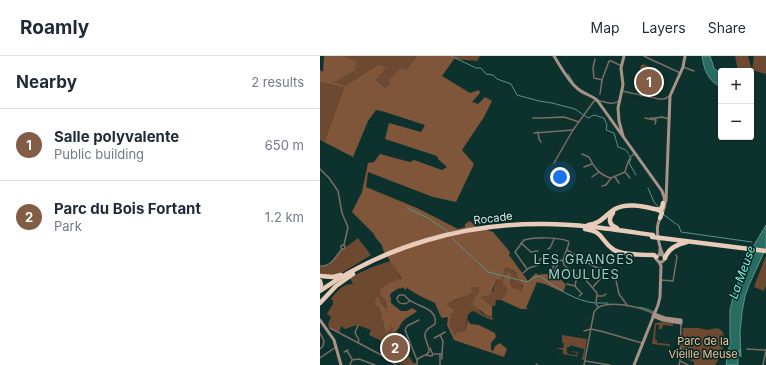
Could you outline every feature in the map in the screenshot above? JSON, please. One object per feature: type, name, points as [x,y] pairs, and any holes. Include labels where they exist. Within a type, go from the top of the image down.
[{"type":"highway","points":[[659,219],[663,205]]},
{"type":"highway","points":[[580,226],[592,225],[599,222],[612,211],[622,206],[663,205]]},
{"type":"highway","points":[[630,232],[618,229],[611,225],[610,220],[614,212],[629,207],[663,205]]},
{"type":"highway","name":"Rocade","points":[[320,290],[361,267],[407,247],[446,235],[466,231],[515,224],[544,224],[580,226],[652,236]]},
{"type":"highway","points":[[320,294],[353,274],[383,259],[446,238],[491,229],[515,227],[571,227],[744,247]]},
{"type":"highway","points":[[571,227],[598,232],[612,248],[617,251],[624,253],[654,255],[661,258],[680,244],[696,242]]},
{"type":"highway","points":[[661,237],[680,238],[766,250]]},
{"type":"highway","points":[[320,276],[340,276],[361,267]]},
{"type":"highway","points":[[320,303],[336,286],[353,274]]},
{"type":"highway","points":[[320,281],[320,290]]},
{"type":"main road","points":[[554,56],[576,88],[597,100],[657,185],[663,205]]},
{"type":"main road","points":[[623,138],[618,115],[619,101],[622,91],[622,66],[624,56]]},
{"type":"main road","points":[[663,205],[670,96],[683,67],[684,56]]},
{"type":"main road","points":[[635,365],[655,316],[661,296],[661,258],[658,233],[659,219]]},
{"type":"main road","points":[[655,316],[663,320],[681,321]]},
{"type":"main road","points":[[320,320],[330,333],[335,343],[334,348],[338,351],[342,365]]},
{"type":"street","points":[[644,56],[663,66],[669,67],[680,74]]},
{"type":"street","points":[[595,59],[593,68],[594,78],[602,80]]},
{"type":"street","points":[[600,94],[602,80],[610,61],[622,66]]},
{"type":"street","points":[[683,67],[694,71]]},
{"type":"street","points":[[641,96],[644,87],[650,89]]},
{"type":"street","points":[[622,91],[659,99],[664,99],[670,96]]},
{"type":"street","points":[[554,163],[573,130],[594,101],[597,100],[612,104],[619,101]]},
{"type":"street","points":[[533,118],[564,117],[579,122]]},
{"type":"street","points":[[645,118],[656,119],[661,117],[669,119]]},
{"type":"street","points":[[655,124],[656,119]]},
{"type":"street","points":[[534,132],[573,130]]},
{"type":"street","points":[[538,132],[539,140],[541,142]]},
{"type":"street","points":[[630,178],[625,172],[626,165],[631,156],[635,153]]},
{"type":"street","points":[[582,154],[589,157],[592,164],[599,172],[610,178],[625,172]]},
{"type":"street","points":[[584,168],[592,164]]},
{"type":"street","points":[[320,169],[330,178],[338,191],[342,213],[348,227],[344,248],[328,265],[320,266]]},
{"type":"street","points":[[592,177],[599,172]]},
{"type":"street","points":[[615,177],[619,183]]},
{"type":"street","points":[[602,186],[606,185],[610,178]]},
{"type":"street","points":[[527,269],[515,252],[521,243],[526,239],[554,239],[568,241],[569,243],[567,250],[562,261]]},
{"type":"street","points":[[548,249],[550,248],[554,239]]},
{"type":"street","points":[[521,243],[532,252],[538,251]]},
{"type":"street","points":[[567,250],[595,267],[614,271],[619,294],[627,305]]},
{"type":"street","points":[[660,280],[673,281],[677,257],[676,255]]},
{"type":"street","points":[[523,273],[527,269],[538,265],[540,259],[549,257],[562,261],[566,267],[577,276],[584,278],[597,293],[596,304],[598,307]]},
{"type":"street","points":[[556,259],[551,273],[552,275],[559,260]]},
{"type":"street","points":[[592,287],[600,279],[600,268]]},
{"type":"street","points":[[575,286],[577,276]]},
{"type":"street","points":[[567,284],[575,286],[582,294],[580,296]]},
{"type":"street","points":[[597,296],[603,296],[606,294]]},
{"type":"street","points":[[410,301],[405,304],[400,303],[398,302],[397,298],[399,295],[404,295],[410,301],[427,308],[435,319],[435,324],[428,329],[425,334],[425,338],[434,354]]},
{"type":"street","points":[[584,365],[594,312],[598,307],[604,305],[627,305],[648,311],[655,316]]},
{"type":"street","points":[[417,365],[417,360],[405,330],[406,326],[419,320]]},
{"type":"street","points":[[679,365],[681,321]]},
{"type":"street","points":[[358,325],[355,334],[359,340],[358,342]]},
{"type":"street","points":[[330,328],[385,356],[395,365]]},
{"type":"street","points":[[584,331],[591,329],[644,343]]},
{"type":"street","points":[[434,338],[446,332]]},
{"type":"street","points":[[320,333],[324,341],[323,346],[320,349]]},
{"type":"street","points":[[440,335],[443,341],[440,365]]},
{"type":"street","points":[[426,355],[429,352],[429,346]]},
{"type":"street","points":[[320,358],[334,348]]},
{"type":"street","points":[[747,349],[766,350],[763,365]]},
{"type":"street","points":[[346,351],[353,360]]},
{"type":"street","points":[[417,360],[422,356],[441,354]]},
{"type":"street","points":[[441,354],[442,359]]},
{"type":"street","points":[[350,365],[353,360],[359,359],[375,365]]},
{"type":"street","points":[[585,361],[610,365]]},
{"type":"street","points":[[680,361],[688,365]]},
{"type":"green space","points":[[417,56],[406,70],[402,67],[385,88],[376,80],[385,67],[379,64],[345,86],[333,82],[355,71],[344,57]]},
{"type":"green space","points":[[452,56],[480,56],[477,61],[454,59]]},
{"type":"green space","points":[[735,56],[748,56],[751,68],[737,68]]},
{"type":"green space","points":[[754,56],[766,56],[766,74],[754,71],[754,68],[752,68]]},
{"type":"green space","points":[[644,64],[656,71],[656,76],[652,76],[638,70],[640,70],[641,65]]},
{"type":"green space","points":[[320,82],[344,88],[324,142],[320,140]]},
{"type":"green space","points":[[358,238],[371,255],[337,276],[320,275],[320,267],[330,265],[342,250]]},
{"type":"green space","points":[[766,255],[766,285],[764,291],[754,287]]},
{"type":"green space","points":[[391,261],[402,280],[392,282],[385,299],[387,311],[380,302],[379,307],[385,331],[390,324],[394,333],[397,332],[403,346],[413,363],[416,363],[416,365],[399,364],[384,355],[388,344],[369,335],[371,330],[357,325],[345,329],[341,326],[339,333],[329,328],[328,324],[331,317],[327,314],[333,304],[331,299],[343,287],[353,284],[350,278],[370,268]]},
{"type":"green space","points":[[507,267],[513,271],[522,283],[522,290],[519,291],[513,289],[510,283],[511,275],[503,285],[506,286],[507,294],[501,300],[496,300],[495,306],[492,306],[479,297],[493,291],[497,279]]},
{"type":"green space","points":[[478,287],[479,292],[475,296],[479,310],[484,315],[492,317],[493,319],[489,319],[472,311],[468,315],[465,331],[457,332],[455,335],[450,326],[451,314],[454,313],[453,309],[447,305],[470,295],[471,288]]},
{"type":"green space","points":[[655,323],[673,323],[673,326],[663,325],[662,329],[659,329],[659,325],[656,325],[655,340],[657,340],[657,343],[670,344],[670,346],[652,344]]},
{"type":"green space","name":"Parc de la Vieille Meuse","points":[[683,328],[699,328],[707,330],[718,328],[723,332],[724,341],[715,365],[694,365],[694,362],[680,357]]},
{"type":"green space","points":[[562,335],[587,339],[584,360],[581,359],[584,349],[570,345],[570,347],[567,347],[568,354],[576,355],[577,353],[570,351],[578,352],[577,356],[580,357],[555,353],[563,354],[563,350],[556,348],[563,348],[564,343],[562,343]]},
{"type":"shaded area","points":[[324,56],[345,56],[356,61],[355,71],[334,82],[345,86],[379,64],[386,67],[376,80],[385,88],[390,83],[389,80],[402,67],[406,70],[417,56],[452,56],[454,59],[442,76],[470,93],[479,90],[480,93],[472,102],[478,104],[485,97],[492,101],[484,117],[462,150],[474,164],[456,202],[433,197],[368,172],[366,187],[417,208],[458,229],[465,227],[465,224],[470,221],[475,226],[493,232],[510,252],[509,255],[528,281],[536,273],[538,275],[550,274],[560,279],[566,285],[563,292],[537,282],[526,308],[530,309],[521,309],[501,300],[507,293],[506,286],[503,285],[503,281],[507,273],[509,272],[511,275],[510,283],[513,289],[520,291],[522,290],[523,286],[515,272],[507,267],[504,270],[500,280],[497,279],[491,293],[487,296],[480,297],[492,306],[492,317],[486,315],[472,304],[475,296],[479,292],[478,287],[471,288],[472,292],[470,295],[464,296],[447,305],[453,309],[454,313],[451,314],[450,326],[455,335],[457,332],[465,331],[468,320],[470,324],[479,325],[495,333],[496,337],[491,343],[491,350],[493,351],[495,346],[500,343],[507,349],[504,357],[454,340],[447,325],[448,317],[442,318],[435,303],[407,288],[405,290],[403,287],[391,293],[391,303],[401,311],[407,311],[412,308],[417,311],[404,320],[394,333],[392,332],[393,329],[390,325],[390,329],[386,332],[385,331],[379,307],[374,305],[376,301],[375,297],[379,298],[380,302],[387,310],[385,299],[381,296],[380,289],[391,282],[402,279],[374,234],[352,212],[362,192],[368,163],[374,162],[380,154],[410,162],[414,160],[442,170],[447,167],[438,159],[437,156],[385,139],[389,123],[421,132],[425,125],[376,110],[368,121],[353,157],[324,142],[344,88],[320,82],[320,70],[323,72]]},
{"type":"shaded area","points":[[702,56],[710,56],[714,68],[718,72],[718,86],[707,74]]},
{"type":"shaded area","points":[[766,225],[766,248],[745,296],[740,333],[741,357],[739,355],[740,349],[738,352],[738,365],[726,365],[730,342],[730,310],[734,293],[750,252]]},
{"type":"waterway","points":[[451,56],[476,68],[481,68],[486,74],[493,75],[497,79],[511,84],[517,95],[575,109],[588,118],[594,115],[604,118],[607,125],[606,130],[614,133],[618,147],[626,150]]},
{"type":"waterway","points":[[568,74],[573,82]]},
{"type":"waterway","points":[[631,159],[629,163],[636,175]]},
{"type":"waterway","points":[[648,188],[654,202],[659,208]]},
{"type":"waterway","points":[[407,208],[428,218],[447,231]]},
{"type":"waterway","name":"La Meuse","points":[[664,215],[679,226],[681,232],[752,242]]},
{"type":"waterway","points":[[453,239],[488,272],[527,282],[540,276],[573,297],[595,303]]},
{"type":"waterway","points":[[597,303],[608,303]]},
{"type":"waterway","points":[[639,307],[654,312]]},
{"type":"place","name":"Salle polyvalente","points":[[649,82]]},
{"type":"place","name":"Parc du Bois Fortant","points":[[395,348]]},
{"type":"district","name":"LES GRANGES MOULUES","points":[[584,266]]}]
